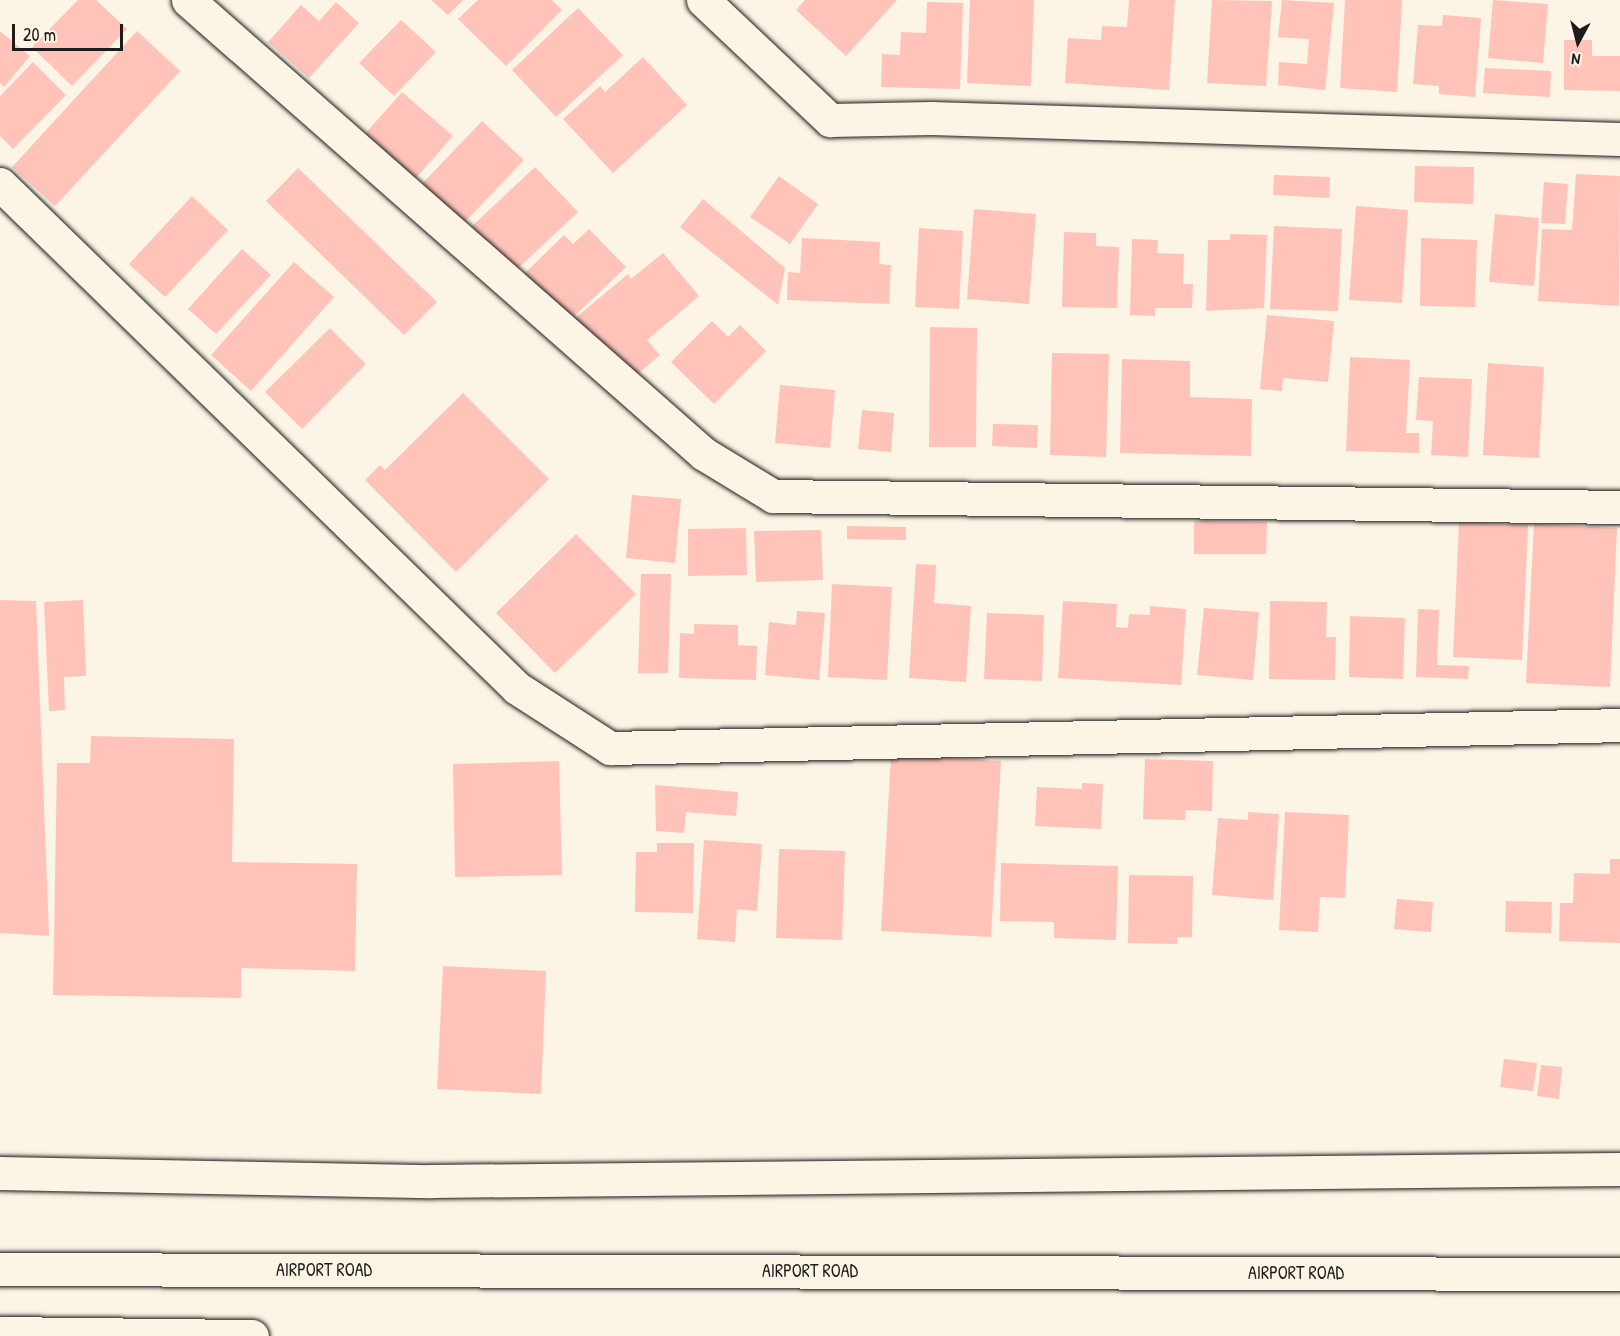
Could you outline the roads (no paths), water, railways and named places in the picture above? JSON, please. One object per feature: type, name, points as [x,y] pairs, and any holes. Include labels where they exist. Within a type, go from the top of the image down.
[{"type":"street","points":[[188,0],[704,454],[774,496],[1620,507]]},
{"type":"street","points":[[703,0],[830,120],[931,118],[1620,139]]},
{"type":"street","points":[[0,184],[517,688],[610,748],[1620,725]]},
{"type":"street","points":[[0,1173],[431,1181],[1620,1169]]},
{"type":"street","name":"AIRPORT ROAD","points":[[0,1269],[1620,1274]]},
{"type":"street","points":[[0,1333],[252,1336]]}]
